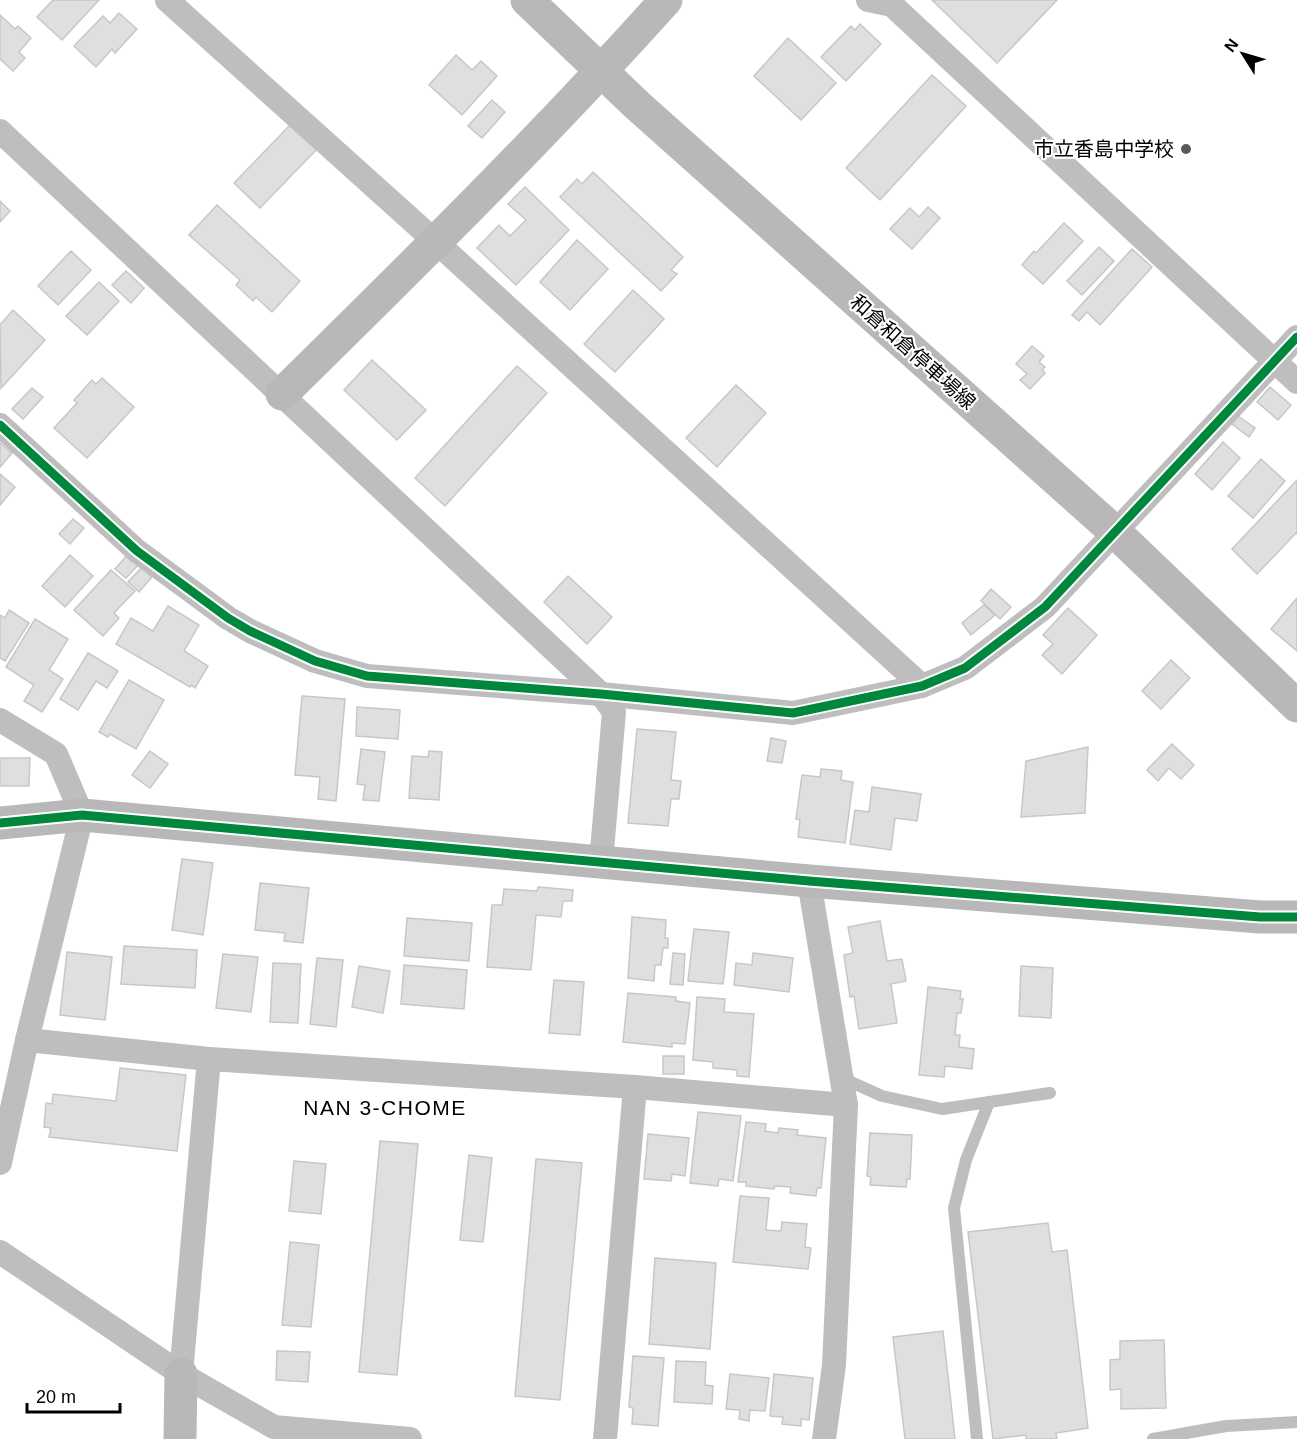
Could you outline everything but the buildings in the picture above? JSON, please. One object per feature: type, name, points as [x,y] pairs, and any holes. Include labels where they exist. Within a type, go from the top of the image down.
[{"type":"street","points":[[167,0],[922,686]]},
{"type":"street","name":"和倉和倉停車場線","points":[[527,0],[602,72],[1115,532],[1297,706]]},
{"type":"street","points":[[282,394],[436,242],[602,72],[666,0]]},
{"type":"street","points":[[868,0],[892,5],[1297,382]]},
{"type":"street","points":[[0,131],[601,694],[614,712],[602,862]]},
{"type":"street","points":[[0,425],[137,551],[228,618],[250,631],[315,661],[367,676],[601,694],[793,713],[922,686],[965,668],[1045,607],[1297,337]]},
{"type":"street","points":[[0,720],[56,754],[82,815],[27,1040],[0,1163]]},
{"type":"street","points":[[0,823],[82,815],[809,881],[1260,917],[1297,917]]},
{"type":"street","points":[[809,881],[846,1105],[834,1365],[824,1439]]},
{"type":"street","points":[[27,1040],[209,1059],[635,1087],[846,1105]]},
{"type":"street","points":[[180,1439],[181,1374],[209,1059]]},
{"type":"street","points":[[605,1439],[635,1087]]},
{"type":"street","points":[[0,1252],[181,1374],[274,1427],[410,1439]]},
{"type":"lane","points":[[842,1078],[882,1096],[942,1109],[1050,1093]]},
{"type":"lane","points":[[976,1439],[954,1208],[966,1160],[989,1102]]},
{"type":"lane","points":[[1153,1439],[1226,1426],[1297,1422]]},
{"type":"cycle path","points":[[0,425],[137,551],[228,618],[250,631],[315,661],[367,676],[601,694],[793,713],[922,686],[965,668],[1045,607],[1297,337]]},
{"type":"cycle path","points":[[0,823],[82,815],[809,881],[1260,917],[1297,917]]},
{"type":"place","name":"市立香島中学校","points":[[1186,149]]},
{"type":"district","name":"NAN 3-CHOME","points":[[385,1107]]}]
